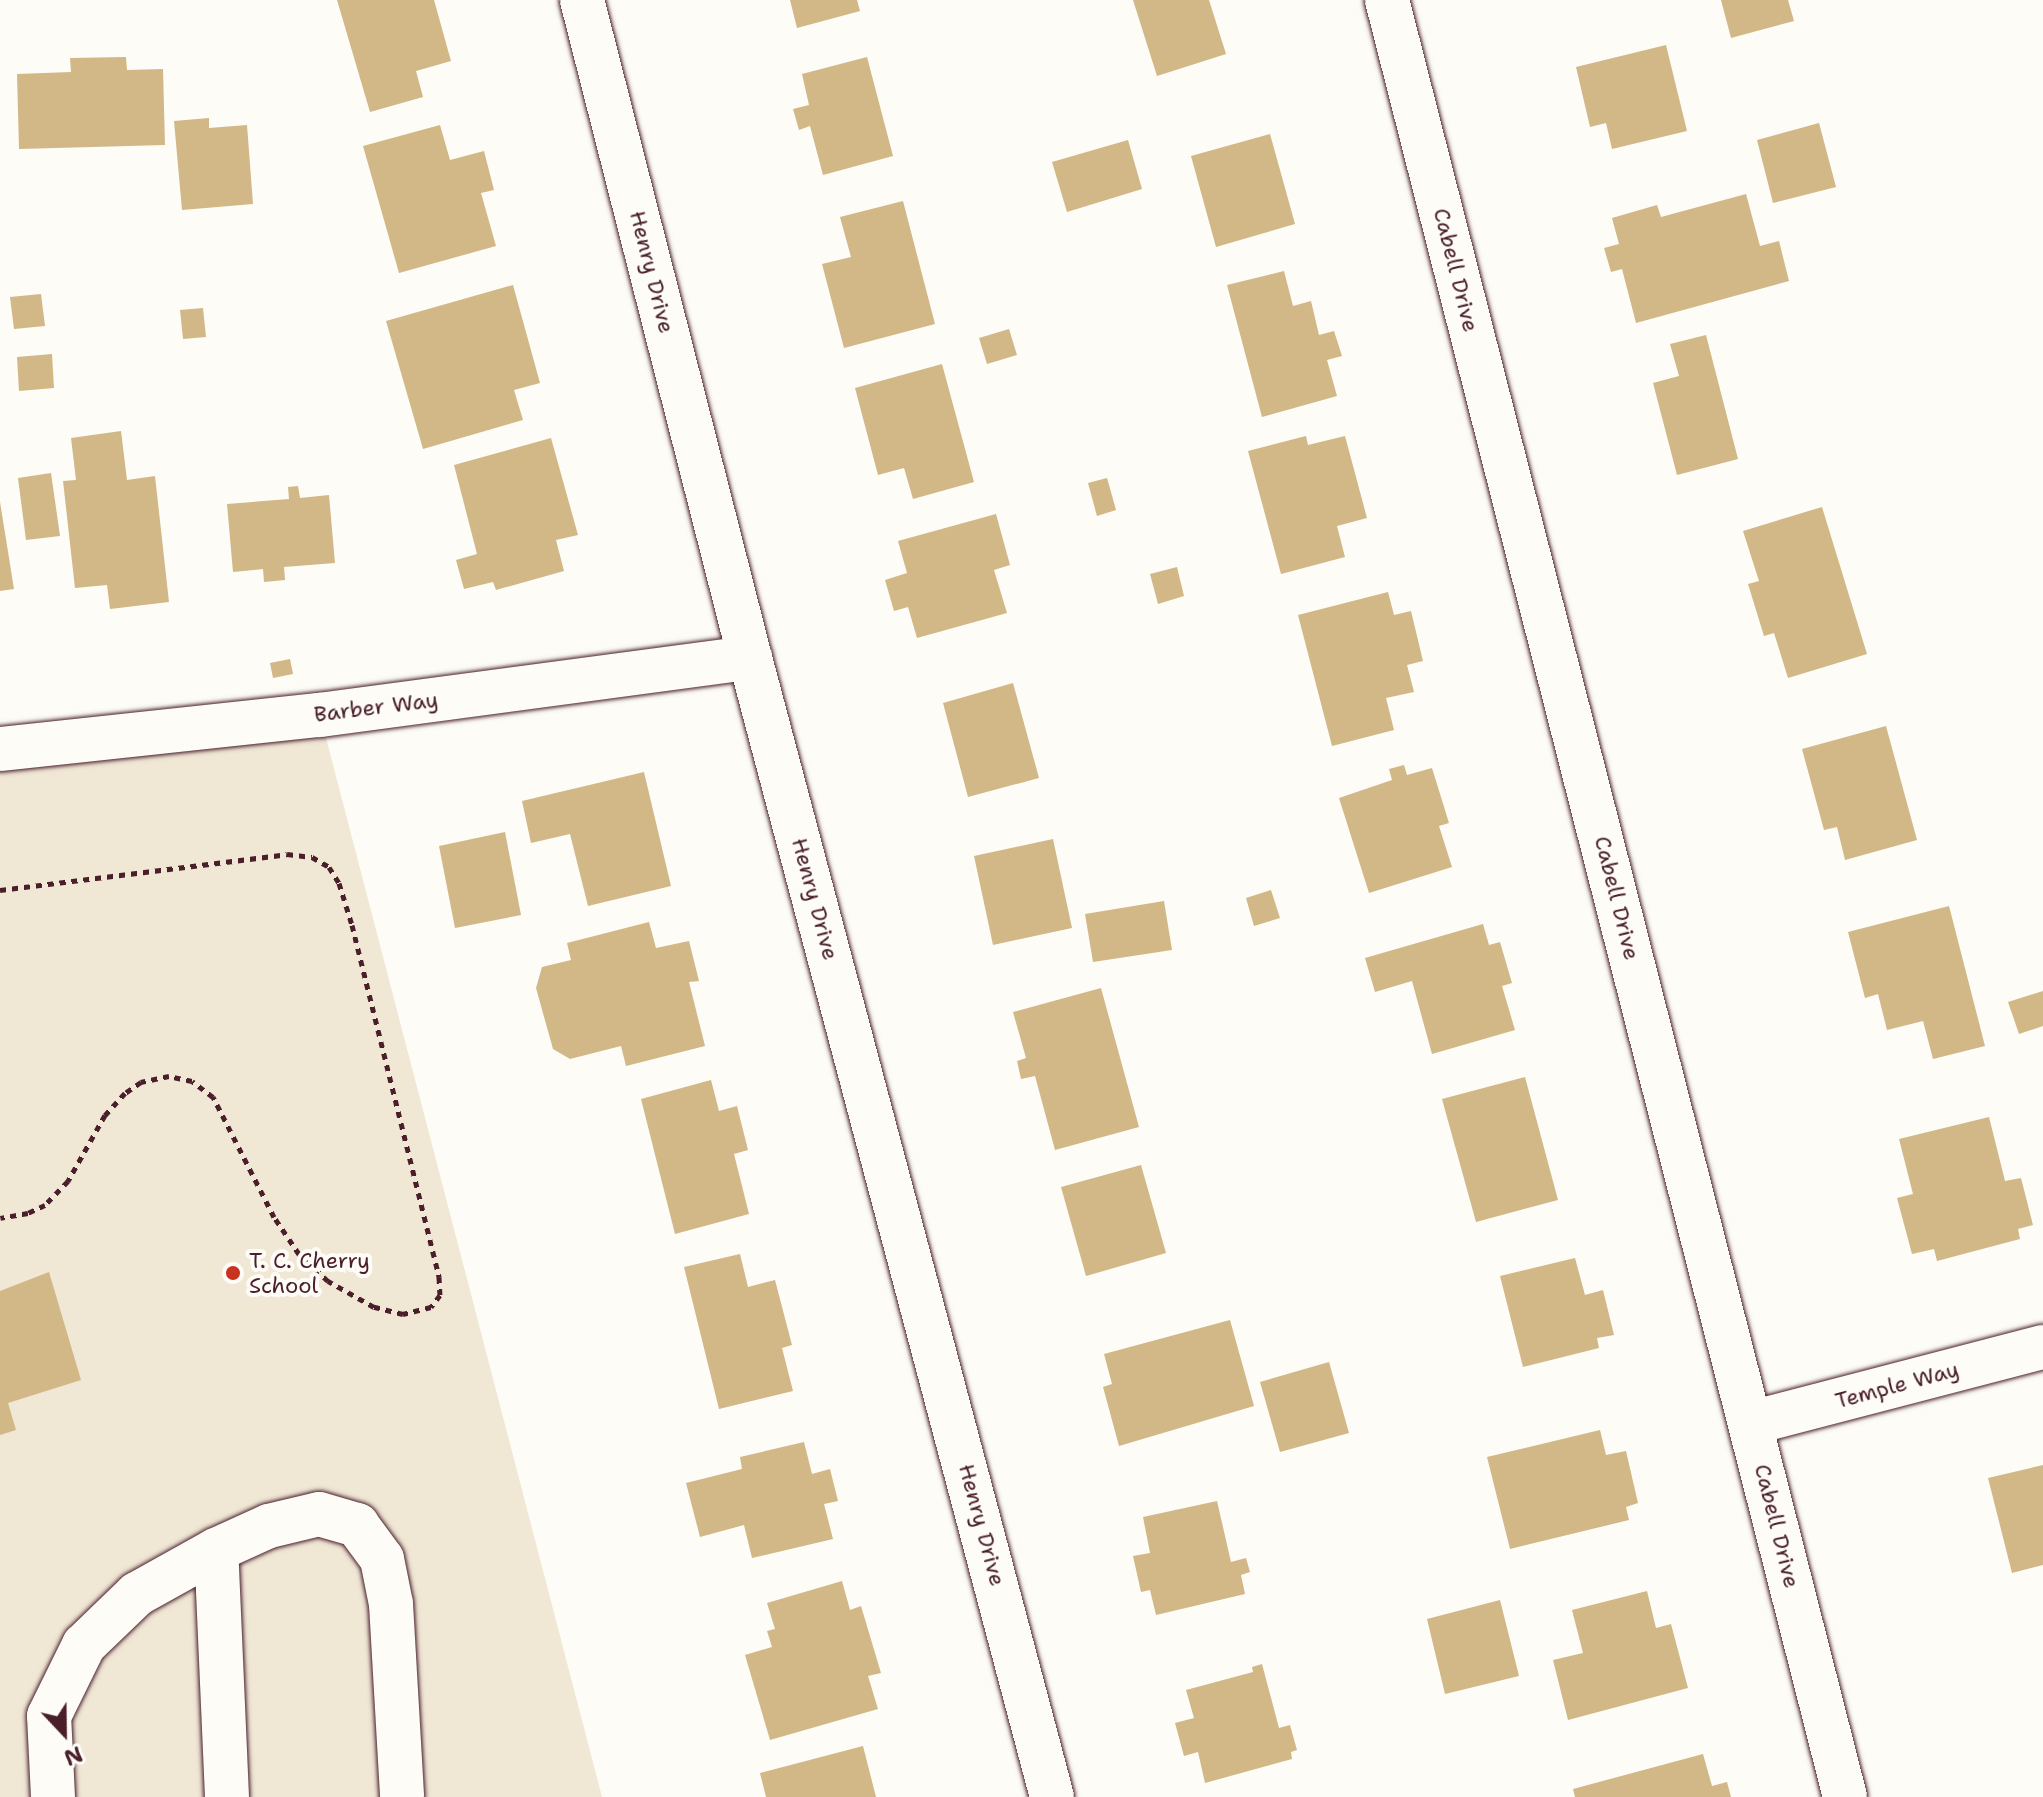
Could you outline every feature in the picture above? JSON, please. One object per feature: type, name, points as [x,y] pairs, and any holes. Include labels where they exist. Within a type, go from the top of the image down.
[{"type":"street","name":"Henry Drive","points":[[582,0],[750,658],[1052,1797]]},
{"type":"street","name":"Cabell Drive","points":[[1387,0],[1845,1797]]},
{"type":"street","name":"Barber Way","points":[[0,749],[320,715],[750,658]]},
{"type":"street","name":"Temple Way","points":[[1751,1423],[2043,1347]]},
{"type":"street","points":[[53,1797],[49,1716],[84,1645],[137,1594],[216,1550],[269,1526],[319,1514],[357,1525],[382,1559],[391,1604],[402,1797]]},
{"type":"street","points":[[216,1550],[227,1797]]},
{"type":"path","points":[[0,890],[287,854],[312,857],[329,867],[339,883],[352,925],[439,1277],[440,1295],[431,1307],[403,1314],[374,1307],[328,1281],[299,1254],[274,1217],[213,1097],[192,1081],[169,1076],[141,1082],[125,1093],[105,1115],[68,1181],[45,1205],[28,1213],[0,1218]]},
{"type":"shaded area","name":"T. C. Cherry School","points":[[320,715],[602,1797],[0,1797],[0,749]]},
{"type":"building","points":[[337,0],[434,0],[451,61],[416,71],[423,97],[370,112]]},
{"type":"building","points":[[790,0],[857,0],[860,11],[797,28]]},
{"type":"building","points":[[1133,0],[1209,0],[1226,54],[1157,76]]},
{"type":"building","points":[[1721,0],[1788,0],[1794,21],[1731,38]]},
{"type":"building","points":[[1666,45],[1687,131],[1612,149],[1606,123],[1590,127],[1576,67]]},
{"type":"building","points":[[126,57],[127,70],[163,69],[165,145],[19,149],[17,74],[71,72],[70,58]]},
{"type":"building","points":[[867,57],[893,156],[823,175],[810,126],[799,130],[793,109],[809,105],[802,74]]},
{"type":"building","points":[[209,118],[209,128],[247,125],[253,204],[182,210],[174,121]]},
{"type":"building","points":[[1819,123],[1836,187],[1773,203],[1757,140]]},
{"type":"building","points":[[440,125],[450,160],[484,151],[494,190],[481,193],[496,246],[399,273],[363,146]]},
{"type":"building","points":[[1270,134],[1295,224],[1216,247],[1191,156]]},
{"type":"building","points":[[1128,140],[1142,189],[1067,212],[1052,162]]},
{"type":"building","points":[[1746,194],[1760,246],[1779,241],[1789,281],[1636,323],[1622,269],[1611,272],[1604,248],[1619,244],[1612,218],[1657,205],[1661,217]]},
{"type":"building","points":[[903,201],[935,324],[844,348],[822,264],[851,257],[840,217]]},
{"type":"building","points":[[1284,271],[1293,306],[1311,301],[1319,335],[1334,331],[1342,356],[1327,360],[1337,396],[1262,417],[1227,285]]},
{"type":"building","points":[[513,285],[540,383],[514,390],[523,420],[423,449],[386,321]]},
{"type":"building","points":[[41,294],[45,326],[14,329],[10,297]]},
{"type":"building","points":[[203,308],[206,337],[183,339],[180,310]]},
{"type":"building","points":[[1009,329],[1017,355],[987,364],[979,338]]},
{"type":"building","points":[[1706,335],[1738,459],[1677,475],[1653,383],[1679,376],[1670,344]]},
{"type":"building","points":[[52,354],[54,388],[19,391],[17,357]]},
{"type":"building","points":[[942,364],[974,482],[913,499],[904,468],[878,475],[855,388]]},
{"type":"building","points":[[121,431],[127,480],[155,476],[169,602],[110,609],[107,585],[75,588],[63,481],[76,480],[71,438]]},
{"type":"building","points":[[1306,436],[1308,445],[1345,436],[1367,518],[1337,526],[1345,557],[1281,574],[1248,451]]},
{"type":"building","points":[[551,438],[578,535],[556,540],[564,571],[496,590],[493,582],[464,589],[456,560],[477,554],[454,465]]},
{"type":"building","points":[[51,473],[60,536],[26,540],[18,478]]},
{"type":"building","points":[[1107,478],[1116,510],[1097,516],[1088,483]]},
{"type":"building","points":[[298,486],[300,498],[329,495],[335,563],[284,567],[285,580],[264,582],[263,569],[233,572],[227,504],[289,499],[288,487]]},
{"type":"building","points":[[0,502],[14,589],[0,591]]},
{"type":"building","points":[[1822,507],[1867,654],[1788,678],[1774,633],[1764,636],[1748,584],[1759,581],[1743,531]]},
{"type":"building","points":[[996,514],[1010,565],[994,570],[1007,613],[917,638],[908,607],[894,611],[885,580],[907,573],[898,541]]},
{"type":"building","points":[[1177,567],[1184,596],[1158,604],[1150,574]]},
{"type":"building","points":[[1388,592],[1394,615],[1411,611],[1423,661],[1407,665],[1414,692],[1386,698],[1394,730],[1332,746],[1298,615]]},
{"type":"building","points":[[290,659],[293,674],[273,678],[270,663]]},
{"type":"building","points":[[1013,683],[1039,778],[968,797],[943,703]]},
{"type":"building","points":[[1886,726],[1917,840],[1845,860],[1837,827],[1824,830],[1802,749]]},
{"type":"building","points":[[1404,765],[1407,775],[1432,768],[1449,823],[1439,826],[1452,867],[1369,893],[1339,798],[1392,780],[1389,769]]},
{"type":"building","points":[[644,772],[671,886],[588,906],[570,834],[531,843],[522,801]]},
{"type":"building","points":[[505,832],[521,915],[455,928],[439,846]]},
{"type":"building","points":[[1053,839],[1072,928],[993,945],[974,856]]},
{"type":"building","points":[[1271,890],[1280,918],[1254,926],[1246,898]]},
{"type":"building","points":[[1164,901],[1172,950],[1093,962],[1085,914]]},
{"type":"building","points":[[1949,906],[1985,1046],[1933,1059],[1923,1021],[1887,1030],[1878,994],[1865,998],[1848,932]]},
{"type":"building","points":[[649,922],[656,948],[689,941],[699,981],[689,982],[705,1046],[626,1066],[621,1046],[570,1059],[553,1049],[536,988],[542,967],[571,960],[567,943]]},
{"type":"building","points":[[1483,924],[1489,945],[1500,942],[1512,983],[1502,986],[1515,1030],[1432,1054],[1412,981],[1375,992],[1365,958]]},
{"type":"building","points":[[1101,988],[1139,1127],[1055,1150],[1035,1076],[1021,1079],[1017,1061],[1026,1058],[1013,1012]]},
{"type":"building","points":[[2043,991],[2043,1026],[2019,1034],[2008,1002]]},
{"type":"building","points":[[1525,1077],[1558,1200],[1476,1222],[1442,1099]]},
{"type":"building","points":[[711,1080],[719,1111],[737,1106],[748,1150],[734,1154],[749,1214],[675,1234],[641,1099]]},
{"type":"building","points":[[1989,1117],[2005,1181],[2021,1178],[2033,1225],[2018,1229],[2020,1239],[1937,1261],[1934,1249],[1912,1254],[1897,1198],[1913,1194],[1899,1139]]},
{"type":"building","points":[[1141,1165],[1166,1253],[1086,1276],[1061,1187]]},
{"type":"building","points":[[740,1254],[748,1287],[775,1280],[792,1345],[782,1348],[793,1391],[719,1409],[684,1267]]},
{"type":"building","points":[[1575,1258],[1585,1295],[1603,1290],[1614,1335],[1597,1338],[1599,1348],[1523,1367],[1500,1276]]},
{"type":"building","points":[[49,1272],[81,1380],[8,1403],[16,1430],[0,1435],[0,1291]]},
{"type":"building","points":[[1230,1320],[1254,1406],[1119,1446],[1103,1387],[1112,1384],[1104,1354]]},
{"type":"building","points":[[1329,1362],[1349,1433],[1280,1452],[1260,1382]]},
{"type":"building","points":[[1600,1430],[1606,1455],[1626,1451],[1638,1503],[1626,1507],[1629,1520],[1510,1549],[1487,1457]]},
{"type":"building","points":[[804,1442],[812,1474],[830,1469],[838,1501],[824,1504],[833,1539],[752,1558],[744,1525],[700,1537],[686,1483],[742,1469],[740,1457]]},
{"type":"building","points":[[2043,1465],[2043,1565],[2012,1573],[1988,1478]]},
{"type":"building","points":[[1217,1501],[1231,1562],[1246,1558],[1250,1572],[1241,1575],[1245,1594],[1156,1615],[1150,1590],[1141,1592],[1133,1556],[1150,1553],[1143,1517]]},
{"type":"building","points":[[842,1581],[850,1610],[861,1606],[881,1673],[868,1676],[878,1709],[770,1740],[745,1655],[772,1647],[767,1631],[775,1629],[767,1603]]},
{"type":"building","points":[[1647,1591],[1656,1628],[1671,1624],[1688,1688],[1568,1720],[1553,1660],[1583,1653],[1572,1610]]},
{"type":"building","points":[[1500,1600],[1519,1676],[1445,1694],[1427,1619]]},
{"type":"building","points":[[1262,1664],[1279,1728],[1290,1725],[1297,1750],[1291,1752],[1292,1759],[1205,1783],[1198,1752],[1184,1756],[1175,1723],[1194,1718],[1186,1690],[1253,1672],[1252,1667]]},
{"type":"building","points":[[863,1746],[876,1797],[766,1797],[760,1773]]},
{"type":"building","points":[[1703,1754],[1712,1786],[1727,1782],[1731,1797],[1575,1797],[1573,1789]]},
{"type":"place","name":"T. C. Cherry School","points":[[233,1273]]}]
